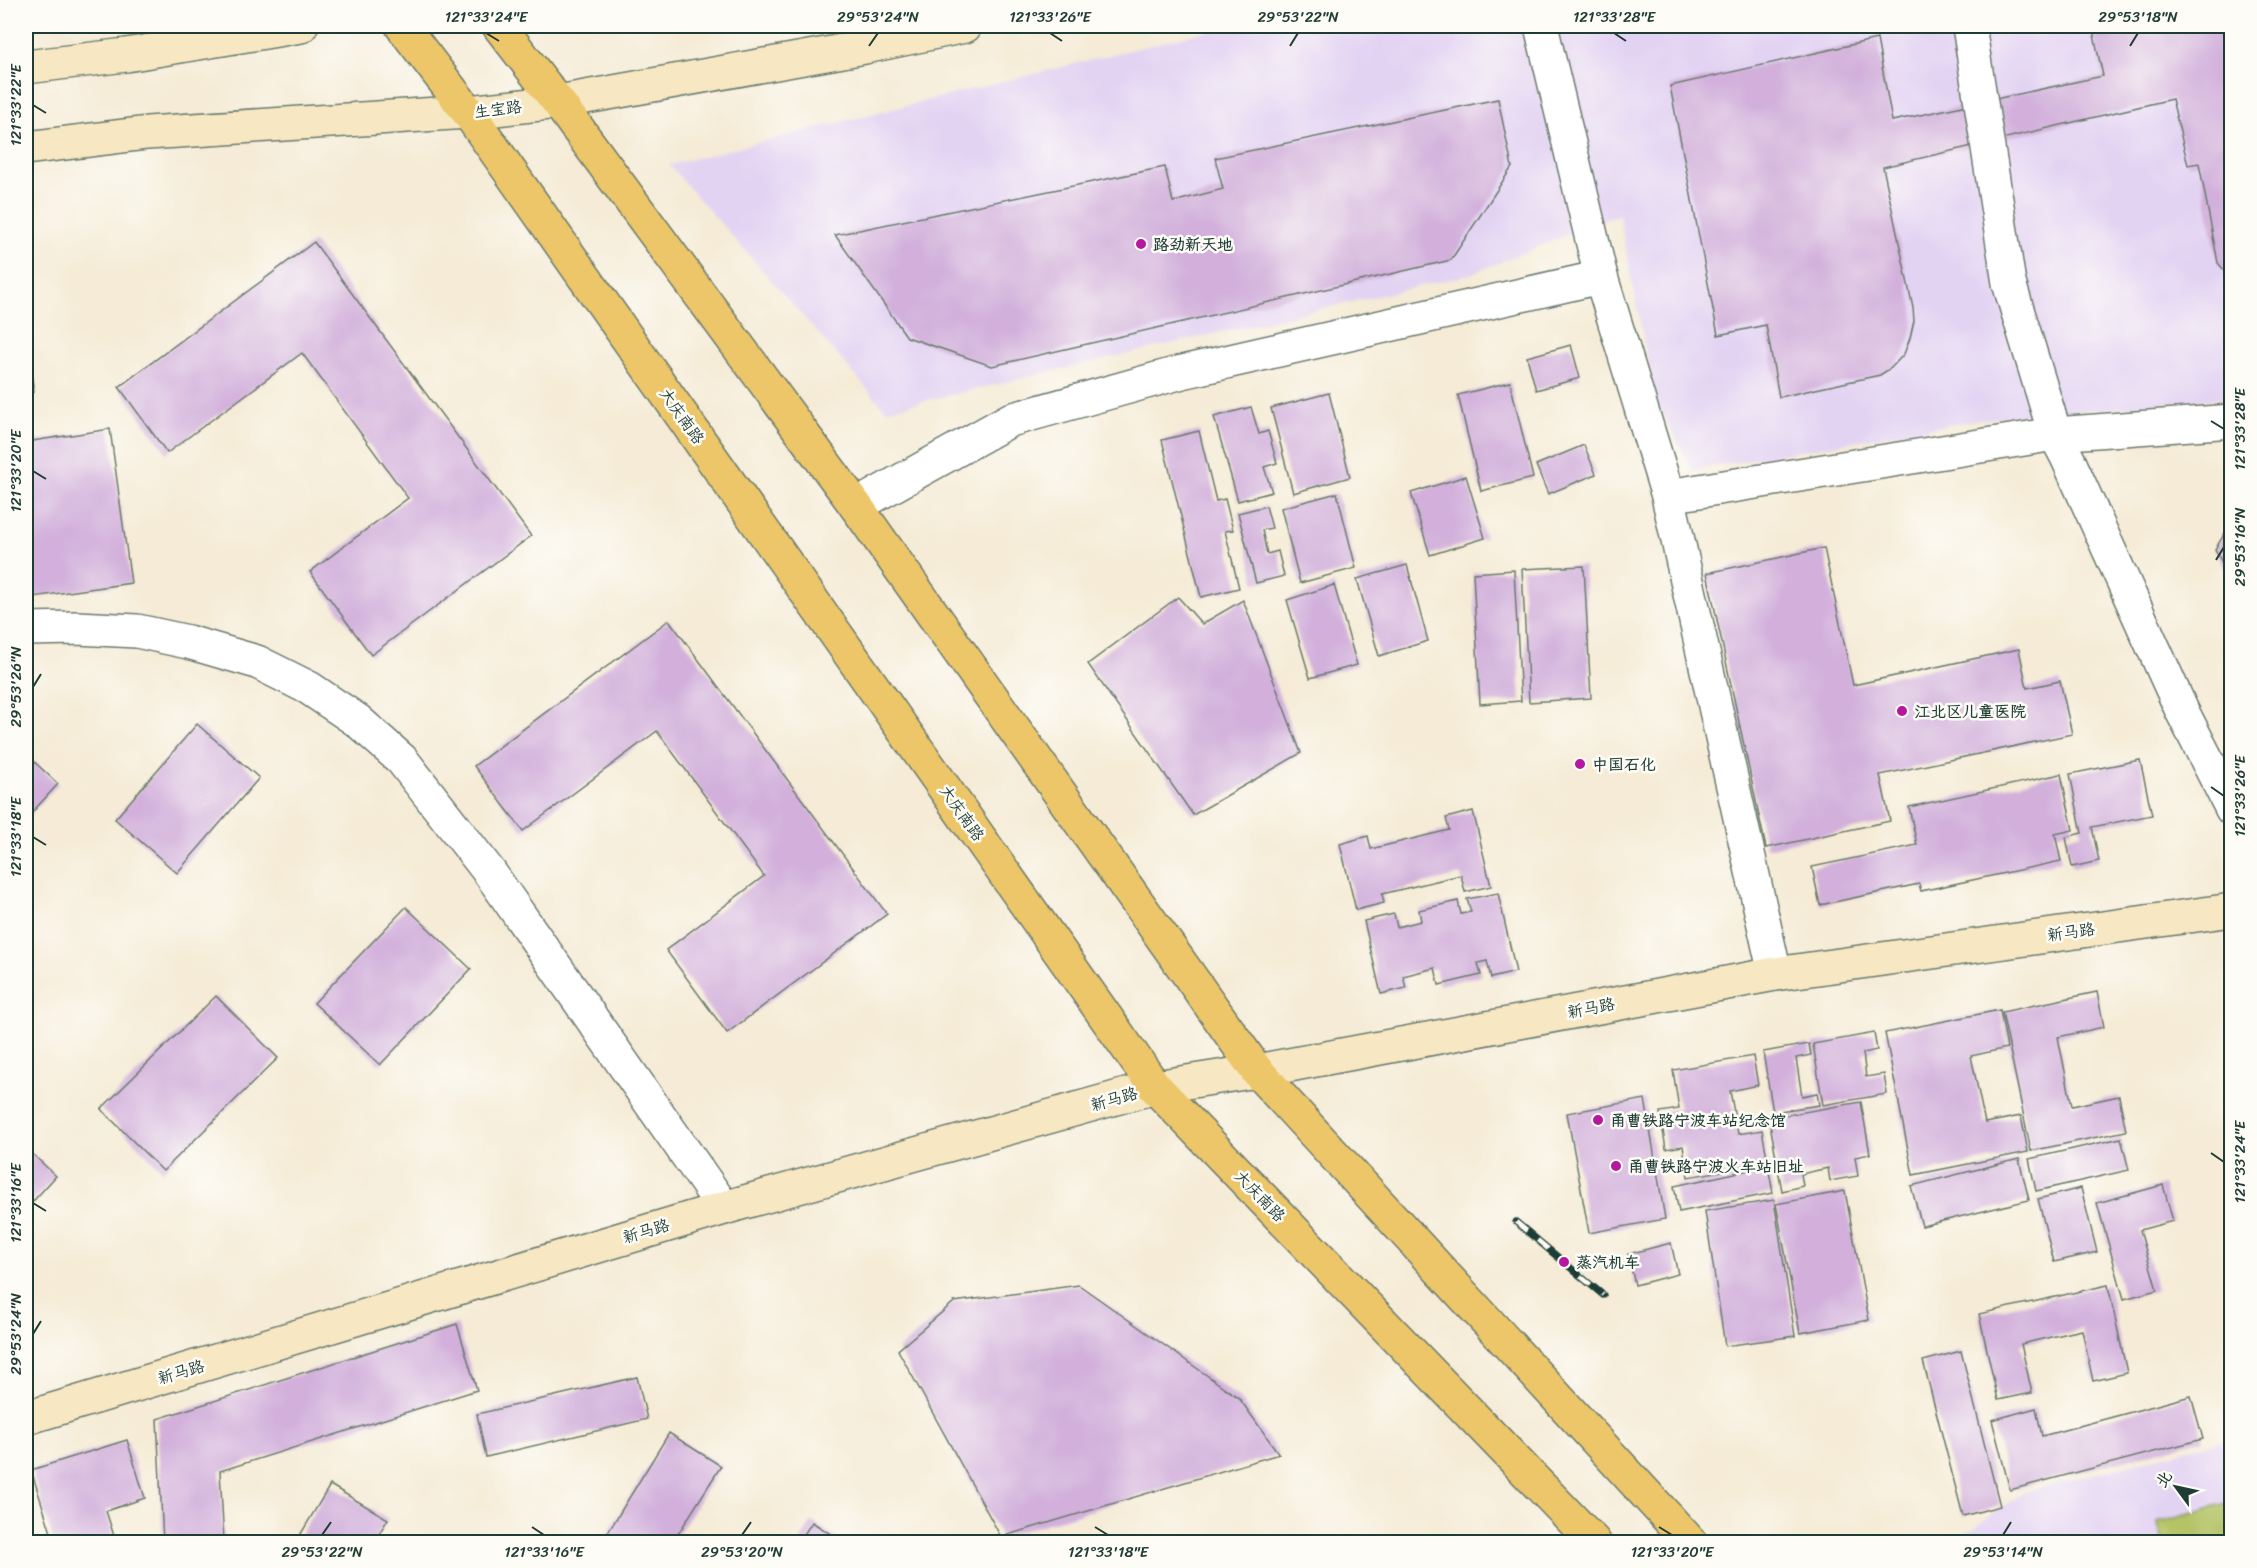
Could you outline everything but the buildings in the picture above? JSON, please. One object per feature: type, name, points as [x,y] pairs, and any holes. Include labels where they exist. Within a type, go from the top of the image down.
[{"type":"main road","name":"大庆南路","points":[[402,26],[468,112],[1155,1087],[1594,1542]]},
{"type":"main road","points":[[499,26],[558,102],[856,506],[1257,1071],[1690,1542]]},
{"type":"street","points":[[26,67],[126,55],[301,26]]},
{"type":"street","name":"生宝路","points":[[26,148],[147,133],[468,112],[558,102],[865,47],[965,26]]},
{"type":"street","points":[[1541,26],[1601,278],[1668,496],[1775,974]]},
{"type":"street","points":[[1969,26],[2009,283],[2055,434],[2182,711],[2232,809]]},
{"type":"street","points":[[856,506],[1010,420],[1182,372],[1601,278]]},
{"type":"street","points":[[1668,496],[2055,434],[2232,421]]},
{"type":"street","points":[[26,629],[77,628],[137,632],[188,642],[257,662],[309,688],[358,721],[402,760],[490,873],[724,1208]]},
{"type":"street","name":"新马路","points":[[26,1418],[724,1208],[1155,1087],[1257,1071],[1775,974],[2232,910]]},
{"type":"shaded area","name":"路劲新天地","points":[[1227,26],[2231,26],[2231,398],[1975,420],[1692,470],[1655,399],[1619,214],[1468,275],[886,410],[669,165]]},
{"type":"shaded area","points":[[2231,1438],[2231,1542],[1953,1542],[2024,1492]]},
{"type":"green space","points":[[2231,1502],[2231,1542],[2163,1542],[2157,1522]]},
{"type":"railway","points":[[1516,1222],[1603,1295]]},
{"type":"place","name":"路劲新天地","points":[[1141,244]]},
{"type":"place","name":"江北区儿童医院","points":[[1902,711]]},
{"type":"place","name":"中国石化","points":[[1580,764]]},
{"type":"place","name":"甬曹铁路宁波车站纪念馆","points":[[1598,1120]]},
{"type":"place","name":"甬曹铁路宁波火车站旧址","points":[[1616,1166]]},
{"type":"place","name":"蒸汽机车","points":[[1564,1262]]}]
